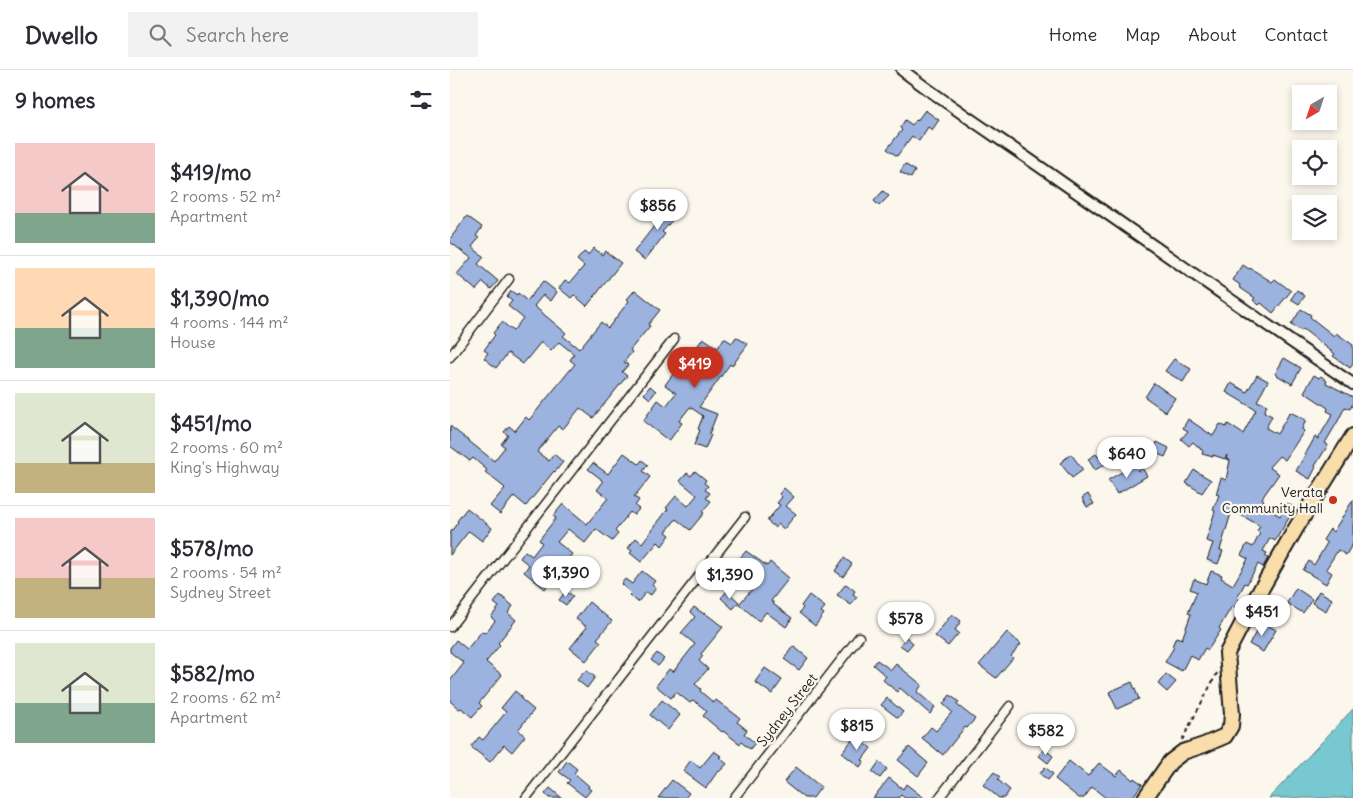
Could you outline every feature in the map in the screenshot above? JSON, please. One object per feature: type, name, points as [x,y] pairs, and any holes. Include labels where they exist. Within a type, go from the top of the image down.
[{"type":"highway","points":[[1145,798],[1170,762],[1183,752],[1225,736],[1231,726],[1232,714],[1227,653],[1296,528],[1353,436]]},
{"type":"street","points":[[902,70],[937,97],[1353,384]]},
{"type":"street","points":[[450,357],[509,279]]},
{"type":"street","points":[[450,627],[674,339]]},
{"type":"street","points":[[526,798],[745,517]]},
{"type":"street","name":"Sydney Street","points":[[734,798],[859,637]]},
{"type":"street","points":[[938,798],[1010,706]]},
{"type":"path","points":[[1179,745],[1206,695]]},
{"type":"water","points":[[1353,709],[1353,798],[1269,798]]},
{"type":"building","points":[[925,110],[939,120],[932,130],[928,127],[919,141],[912,136],[897,156],[887,149],[902,130],[900,128],[905,120],[912,125]]},
{"type":"building","points":[[905,164],[915,171],[911,178],[900,172]]},
{"type":"building","points":[[883,191],[889,196],[879,206],[874,201]]},
{"type":"building","points":[[675,199],[681,205],[678,208],[681,210],[662,232],[665,234],[645,260],[634,252]]},
{"type":"building","points":[[467,216],[482,227],[476,236],[479,238],[472,247],[484,257],[478,264],[498,281],[491,289],[483,282],[476,290],[457,274],[471,258],[450,242],[450,239]]},
{"type":"building","points":[[594,248],[602,255],[605,251],[621,263],[587,306],[574,295],[571,298],[559,288],[565,280],[570,283],[584,266],[577,260],[584,252],[588,255]]},
{"type":"building","points":[[1243,265],[1272,282],[1275,279],[1291,291],[1273,313],[1261,303],[1259,305],[1253,300],[1255,298],[1239,287],[1240,285],[1233,280]]},
{"type":"building","points":[[543,281],[557,292],[551,301],[543,295],[534,306],[566,333],[563,336],[579,349],[601,322],[608,328],[635,290],[660,310],[648,325],[650,326],[630,350],[632,352],[624,362],[628,365],[622,372],[627,376],[593,418],[580,408],[563,429],[558,426],[537,452],[549,461],[554,454],[563,462],[526,506],[514,496],[500,514],[490,506],[505,488],[485,472],[487,470],[473,458],[470,461],[450,446],[450,426],[494,461],[505,447],[501,444],[508,435],[504,432],[509,426],[515,431],[526,417],[529,420],[575,364],[570,360],[574,354],[559,342],[551,351],[541,342],[523,364],[508,353],[496,368],[484,358],[488,353],[484,350],[495,335],[493,333],[502,322],[513,331],[523,318],[508,306],[512,301],[507,297],[511,291],[517,295],[518,293],[527,301]]},
{"type":"building","points":[[1297,290],[1305,296],[1299,304],[1291,299]]},
{"type":"building","points":[[1301,309],[1311,315],[1310,317],[1334,336],[1336,333],[1353,345],[1353,364],[1350,368],[1333,356],[1335,354],[1303,329],[1302,331],[1291,325]]},
{"type":"building","points":[[736,337],[748,344],[732,366],[730,364],[699,407],[717,414],[705,449],[694,445],[703,416],[690,407],[679,421],[682,423],[669,441],[643,421],[658,400],[666,406],[676,393],[665,385],[685,358],[688,360],[703,338],[718,348],[724,338],[732,343]]},
{"type":"building","points":[[1284,358],[1301,368],[1292,384],[1275,374]]},
{"type":"building","points":[[1174,359],[1191,369],[1183,382],[1165,371]]},
{"type":"building","points":[[1257,375],[1268,381],[1257,401],[1267,405],[1264,412],[1272,416],[1266,428],[1277,434],[1290,412],[1306,420],[1302,429],[1304,431],[1285,460],[1279,456],[1269,467],[1279,474],[1262,498],[1264,500],[1261,505],[1280,516],[1287,503],[1295,508],[1275,541],[1270,538],[1263,551],[1267,553],[1265,556],[1268,558],[1263,567],[1258,564],[1247,584],[1245,583],[1237,598],[1240,600],[1236,608],[1232,606],[1219,628],[1221,630],[1208,650],[1205,648],[1198,660],[1190,655],[1182,671],[1165,662],[1174,647],[1172,646],[1176,637],[1182,639],[1191,614],[1188,613],[1197,592],[1190,589],[1194,579],[1206,584],[1211,571],[1222,575],[1221,578],[1233,585],[1248,559],[1241,555],[1247,544],[1253,547],[1260,533],[1257,531],[1260,526],[1232,510],[1220,550],[1223,551],[1218,564],[1207,560],[1213,543],[1206,541],[1215,511],[1213,510],[1219,495],[1216,494],[1221,478],[1226,480],[1230,460],[1226,459],[1227,455],[1225,459],[1202,454],[1203,451],[1193,442],[1189,446],[1181,439],[1188,431],[1183,428],[1188,419],[1213,436],[1220,424],[1226,427],[1228,424],[1243,434],[1256,410],[1226,392],[1231,383],[1247,392]]},
{"type":"building","points":[[1314,375],[1319,378],[1321,376],[1327,381],[1326,383],[1353,397],[1353,403],[1350,409],[1345,407],[1325,443],[1328,445],[1315,466],[1310,479],[1296,471],[1315,437],[1318,439],[1333,414],[1327,411],[1328,408],[1304,392]]},
{"type":"building","points":[[1154,383],[1175,398],[1166,412],[1145,397]]},
{"type":"building","points":[[650,386],[656,391],[650,399],[644,394]]},
{"type":"building","points":[[1115,438],[1124,446],[1111,461],[1095,470],[1088,459],[1096,454],[1098,457]]},
{"type":"building","points":[[1157,442],[1169,448],[1165,457],[1153,452]]},
{"type":"building","points":[[624,453],[639,464],[642,460],[648,465],[643,471],[650,477],[634,497],[639,500],[635,506],[639,509],[634,515],[630,512],[615,531],[618,534],[612,541],[596,529],[585,543],[568,529],[557,542],[572,554],[545,589],[524,572],[529,565],[520,558],[525,551],[532,556],[542,543],[539,540],[556,518],[553,516],[563,504],[587,524],[608,498],[597,490],[603,482],[601,479],[588,469],[593,463],[608,474]]},
{"type":"building","points":[[1071,454],[1083,470],[1072,478],[1060,463]]},
{"type":"building","points":[[1134,465],[1138,471],[1142,468],[1147,476],[1117,494],[1108,480]]},
{"type":"building","points":[[1194,470],[1211,480],[1202,493],[1186,483]]},
{"type":"building","points":[[695,471],[706,480],[704,483],[708,486],[705,490],[710,493],[706,498],[711,501],[702,512],[704,513],[690,530],[676,519],[666,532],[670,535],[662,546],[658,542],[641,562],[630,553],[632,551],[628,548],[636,538],[642,543],[676,496],[688,506],[697,495],[680,481],[687,473],[691,476]]},
{"type":"building","points":[[784,488],[794,497],[786,506],[796,514],[784,529],[778,524],[776,528],[767,521],[780,505],[777,503],[782,497],[779,494]]},
{"type":"building","points":[[1088,494],[1094,504],[1087,507],[1082,498]]},
{"type":"building","points":[[1353,500],[1353,543],[1346,555],[1338,550],[1326,569],[1332,573],[1326,584],[1303,570],[1309,561],[1314,565],[1327,543],[1323,540],[1330,529],[1333,532]]},
{"type":"building","points":[[467,508],[492,528],[482,541],[469,531],[450,555],[450,533]]},
{"type":"building","points":[[746,551],[767,566],[770,562],[789,578],[771,601],[792,618],[786,627],[766,612],[759,621],[739,604],[756,585],[749,581],[756,571],[740,558]]},
{"type":"building","points":[[844,558],[852,564],[843,577],[835,571]]},
{"type":"building","points":[[642,571],[655,581],[652,585],[656,588],[651,595],[646,592],[638,602],[629,595],[631,593],[621,584],[625,579],[632,584]]},
{"type":"building","points":[[846,584],[855,591],[853,594],[857,597],[851,605],[837,595]]},
{"type":"building","points":[[1296,588],[1312,599],[1303,613],[1287,603]]},
{"type":"building","points":[[566,591],[573,596],[566,605],[559,600]]},
{"type":"building","points":[[727,591],[739,602],[733,609],[721,598]]},
{"type":"building","points":[[1319,591],[1332,599],[1326,611],[1312,603]]},
{"type":"building","points":[[500,595],[513,606],[508,613],[516,620],[498,643],[500,645],[486,662],[502,675],[479,703],[482,706],[472,717],[450,701],[450,681],[464,663],[450,652],[450,648],[456,640],[467,649],[482,631],[485,633],[495,621],[491,617],[499,607],[494,603]]},
{"type":"building","points":[[809,595],[825,607],[821,612],[824,614],[815,626],[799,613],[803,608],[801,606]]},
{"type":"building","points":[[589,602],[612,621],[597,639],[601,642],[586,661],[570,648],[587,627],[576,619]]},
{"type":"building","points":[[694,607],[723,627],[701,654],[703,656],[699,661],[708,669],[695,684],[714,703],[716,700],[740,718],[737,722],[747,730],[744,734],[755,743],[750,749],[722,732],[703,716],[707,711],[693,700],[690,703],[676,692],[671,698],[656,686],[669,669],[673,672],[695,644],[681,633],[695,617],[690,612]]},
{"type":"building","points":[[952,614],[961,621],[955,630],[959,633],[948,646],[935,636]]},
{"type":"building","points":[[1262,622],[1276,630],[1263,652],[1249,644]]},
{"type":"building","points":[[1007,632],[1021,644],[1011,656],[1013,658],[996,678],[979,665]]},
{"type":"building","points":[[906,637],[913,643],[907,650],[900,645]]},
{"type":"building","points":[[793,646],[808,658],[799,670],[784,659]]},
{"type":"building","points":[[657,653],[664,659],[658,666],[651,660]]},
{"type":"building","points":[[877,660],[891,670],[896,664],[922,685],[917,692],[935,707],[930,714],[900,688],[897,692],[883,680],[886,676],[873,665]]},
{"type":"building","points":[[765,668],[782,680],[772,694],[755,682]]},
{"type":"building","points":[[586,670],[595,677],[587,688],[577,680]]},
{"type":"building","points":[[1166,674],[1176,682],[1167,692],[1158,684]]},
{"type":"building","points":[[1132,682],[1139,699],[1117,709],[1109,692]]},
{"type":"building","points":[[515,691],[534,710],[518,730],[525,736],[512,752],[504,745],[490,762],[471,747],[479,737],[483,740],[506,712],[501,708]]},
{"type":"building","points":[[950,695],[959,702],[956,704],[975,719],[967,728],[965,727],[943,755],[922,738],[931,727],[936,731],[952,712],[943,704]]},
{"type":"building","points":[[887,698],[903,712],[898,718],[881,705]]},
{"type":"building","points":[[662,700],[680,715],[668,730],[650,715]]},
{"type":"building","points":[[855,736],[871,748],[862,760],[864,761],[860,767],[842,753]]},
{"type":"building","points":[[909,747],[928,763],[918,776],[898,760]]},
{"type":"building","points":[[1044,749],[1053,756],[1048,763],[1039,756]]},
{"type":"building","points":[[714,751],[727,764],[718,771],[706,788],[683,771],[691,760],[700,768]]},
{"type":"building","points":[[567,761],[577,769],[574,773],[591,790],[585,797],[567,783],[570,780],[559,772]]},
{"type":"building","points":[[1069,761],[1088,776],[1099,763],[1116,776],[1121,770],[1133,780],[1134,778],[1142,784],[1132,798],[1106,798],[1092,787],[1084,798],[1079,798],[1055,779]]},
{"type":"building","points":[[879,762],[887,769],[880,778],[872,772]]},
{"type":"building","points":[[796,767],[821,787],[813,798],[804,798],[784,782]]},
{"type":"building","points":[[1045,767],[1053,774],[1048,780],[1040,774]]},
{"type":"building","points":[[994,772],[1000,777],[998,780],[1010,790],[1004,798],[999,798],[983,785]]},
{"type":"building","points":[[889,778],[903,789],[906,784],[924,798],[905,798],[901,795],[898,798],[873,798]]},
{"type":"building","points":[[672,780],[689,793],[685,798],[658,798]]},
{"type":"building","points":[[550,788],[562,798],[549,798],[545,794]]},
{"type":"place","name":"Verata Community Hall","points":[[1333,500]]}]
